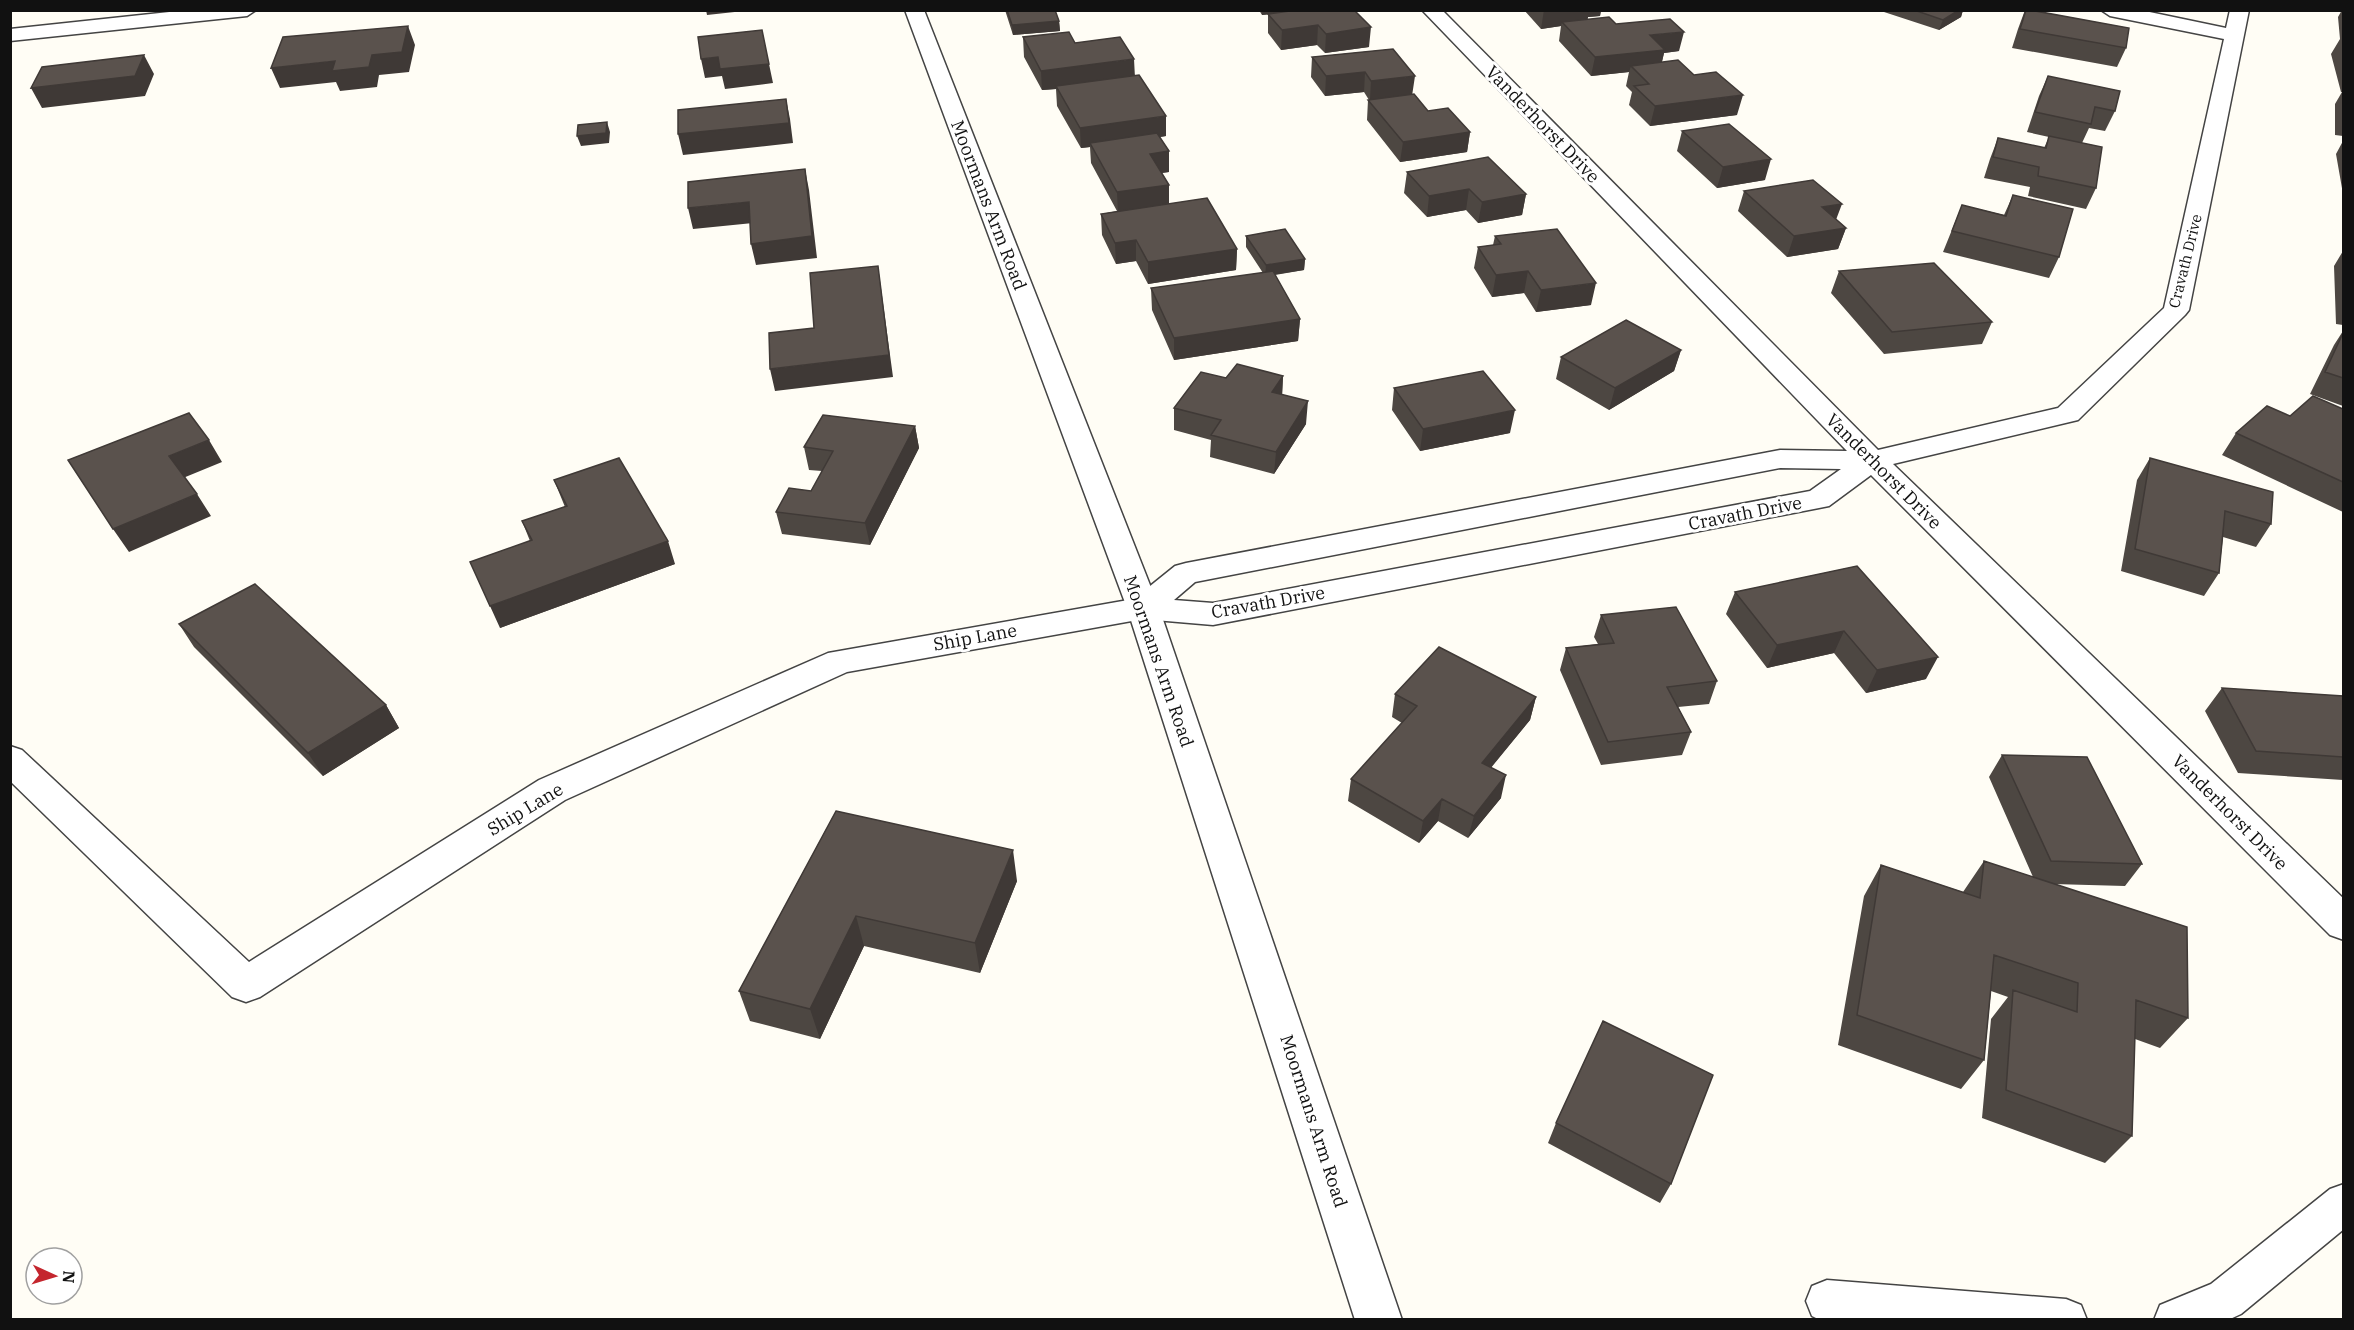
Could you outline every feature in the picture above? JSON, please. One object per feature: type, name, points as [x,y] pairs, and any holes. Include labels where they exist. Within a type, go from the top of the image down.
[{"type":"street","points":[[10,36],[247,10]]},
{"type":"street","name":"Moormans Arm Road","points":[[914,10],[1143,608],[1379,1320]]},
{"type":"street","name":"Vanderhorst Drive","points":[[1431,10],[1872,460],[2343,924]]},
{"type":"street","points":[[2110,10],[2236,36]]},
{"type":"street","name":"Cravath Drive","points":[[1143,608],[1186,573],[1780,459],[1872,460],[2068,414],[2176,310],[2240,10]]},
{"type":"street","name":"Cravath Drive","points":[[1143,608],[1213,614],[1819,499],[1872,460]]},
{"type":"street","name":"Ship Lane","points":[[10,759],[246,985],[552,790],[840,661],[1143,608]]},
{"type":"lane","points":[[2175,1320],[2226,1299],[2343,1203]]},
{"type":"lane","points":[[1827,1300],[2066,1320]]},
{"type":"building","points":[[1007,10],[1055,10],[1059,21],[1012,25]]},
{"type":"building","points":[[1297,10],[1354,10],[1371,27],[1326,34],[1318,25],[1282,30],[1268,14]]},
{"type":"building","points":[[1914,10],[1959,10],[1943,20]]},
{"type":"building","points":[[2026,10],[2129,28],[2126,48],[2020,29]]},
{"type":"building","points":[[1609,17],[1616,24],[1670,19],[1684,32],[1650,35],[1665,50],[1595,57],[1562,22]]},
{"type":"building","points":[[408,26],[402,52],[372,55],[369,67],[332,71],[335,61],[271,68],[283,37]]},
{"type":"building","points":[[762,30],[769,64],[720,69],[718,57],[701,59],[698,37]]},
{"type":"building","points":[[1069,32],[1075,43],[1120,37],[1134,59],[1041,71],[1023,37]]},
{"type":"building","points":[[1393,49],[1415,76],[1371,81],[1365,72],[1326,76],[1312,57]]},
{"type":"building","points":[[144,55],[135,76],[31,88],[42,67]]},
{"type":"building","points":[[1678,60],[1694,75],[1716,72],[1743,95],[1655,106],[1634,86],[1649,84],[1631,66]]},
{"type":"building","points":[[1139,75],[1166,116],[1080,128],[1056,86]]},
{"type":"building","points":[[2048,76],[2120,91],[2115,111],[2095,107],[2091,124],[2035,112]]},
{"type":"building","points":[[1414,94],[1428,111],[1448,108],[1470,132],[1403,142],[1368,100]]},
{"type":"building","points":[[786,99],[789,123],[678,134],[678,110]]},
{"type":"building","points":[[607,122],[606,133],[577,136],[578,125]]},
{"type":"building","points":[[1729,124],[1771,159],[1723,167],[1682,131]]},
{"type":"building","points":[[1157,133],[1169,151],[1150,154],[1169,185],[1117,192],[1090,143]]},
{"type":"building","points":[[2049,136],[2102,147],[2096,188],[2038,176],[2039,167],[1993,157],[1998,138],[2046,148]]},
{"type":"building","points":[[1488,157],[1526,194],[1482,202],[1469,189],[1429,196],[1407,172]]},
{"type":"building","points":[[805,169],[812,236],[751,244],[749,202],[688,208],[688,182]]},
{"type":"building","points":[[1813,180],[1842,204],[1822,207],[1846,228],[1794,236],[1744,191]]},
{"type":"building","points":[[2013,195],[2073,209],[2059,257],[1952,231],[1962,205],[2006,216]]},
{"type":"building","points":[[1207,198],[1237,249],[1148,262],[1136,240],[1115,243],[1101,214]]},
{"type":"building","points":[[1285,229],[1305,259],[1266,265],[1246,236]]},
{"type":"building","points":[[1557,229],[1596,283],[1541,290],[1528,271],[1496,275],[1478,247],[1501,244],[1495,236]]},
{"type":"building","points":[[1934,263],[1992,322],[1892,332],[1839,271]]},
{"type":"building","points":[[878,266],[889,355],[770,369],[769,333],[814,328],[810,273]]},
{"type":"building","points":[[1273,271],[1300,319],[1174,338],[1151,288]]},
{"type":"building","points":[[1626,320],[1681,350],[1615,388],[1561,357]]},
{"type":"building","points":[[2343,333],[2343,378],[2325,372]]},
{"type":"building","points":[[1237,364],[1283,376],[1272,392],[1308,401],[1276,452],[1211,435],[1221,420],[1174,408],[1201,372],[1226,378]]},
{"type":"building","points":[[1483,371],[1515,410],[1423,429],[1394,388]]},
{"type":"building","points":[[2313,396],[2343,409],[2343,482],[2236,433],[2267,406],[2290,416]]},
{"type":"building","points":[[189,413],[209,440],[169,456],[197,494],[113,529],[68,460]]},
{"type":"building","points":[[823,415],[915,426],[865,523],[776,512],[789,488],[811,491],[833,451],[804,447]]},
{"type":"building","points":[[619,458],[668,541],[490,606],[470,562],[532,540],[522,521],[567,506],[554,480]]},
{"type":"building","points":[[2150,458],[2273,492],[2271,524],[2225,511],[2219,573],[2135,549]]},
{"type":"building","points":[[1857,566],[1938,657],[1877,670],[1844,631],[1777,645],[1735,592]]},
{"type":"building","points":[[255,584],[386,705],[308,753],[179,624]]},
{"type":"building","points":[[1676,607],[1717,681],[1667,687],[1691,732],[1608,742],[1566,648],[1614,643],[1601,615]]},
{"type":"building","points":[[1439,647],[1536,697],[1482,763],[1506,775],[1474,816],[1442,799],[1423,821],[1351,779],[1417,706],[1395,694]]},
{"type":"building","points":[[2222,688],[2343,696],[2343,757],[2256,751]]},
{"type":"building","points":[[2002,755],[2087,757],[2142,864],[2051,861]]},
{"type":"building","points":[[836,811],[1013,850],[975,943],[856,916],[810,1009],[739,991]]},
{"type":"building","points":[[1984,861],[2187,927],[2188,1018],[2136,1000],[2132,1136],[2006,1090],[2013,990],[2077,1012],[2078,983],[1994,955],[1984,1060],[1857,1015],[1881,865],[1980,898]]},
{"type":"building","points":[[1603,1021],[1713,1075],[1671,1184],[1556,1123]]}]
